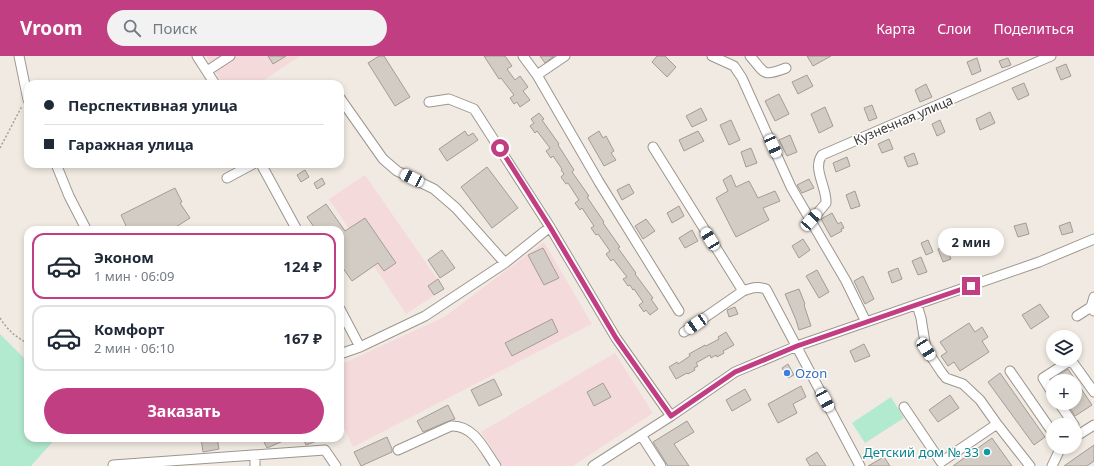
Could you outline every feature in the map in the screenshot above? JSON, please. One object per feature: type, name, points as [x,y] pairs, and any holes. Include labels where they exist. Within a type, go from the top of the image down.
[{"type":"street","points":[[19,56],[24,83]]},
{"type":"street","points":[[197,56],[213,80]]},
{"type":"street","points":[[207,71],[230,56]]},
{"type":"street","points":[[523,56],[537,75],[599,182],[679,311]]},
{"type":"street","points":[[537,75],[566,56]]},
{"type":"street","points":[[712,56],[734,66]]},
{"type":"street","points":[[732,56],[734,66],[742,78],[791,187],[846,281],[866,322]]},
{"type":"street","points":[[750,56],[764,73],[770,74],[786,68]]},
{"type":"street","name":"Кузнечная улица","points":[[811,220],[826,203],[818,166],[819,159],[822,155],[1051,56]]},
{"type":"street","points":[[430,102],[449,99],[474,109],[550,227],[616,338],[671,416]]},
{"type":"street","points":[[344,104],[383,159],[397,171],[434,189],[456,208],[505,263]]},
{"type":"street","points":[[653,147],[743,291]]},
{"type":"street","points":[[58,168],[69,196],[84,226]]},
{"type":"street","points":[[227,178],[246,168]]},
{"type":"street","points":[[262,168],[295,226]]},
{"type":"street","points":[[344,353],[360,347],[425,316],[505,263],[550,227]]},
{"type":"street","points":[[593,466],[603,463],[641,435],[735,372],[797,346],[1039,262],[1094,240]]},
{"type":"street","points":[[684,332],[743,291],[759,287],[766,289],[860,466]]},
{"type":"street","points":[[1077,316],[1093,309],[1094,297]]},
{"type":"street","points":[[916,305],[921,318],[926,349],[942,374],[946,378],[963,384],[980,400],[1030,466]]},
{"type":"street","points":[[344,317],[360,347]]},
{"type":"street","points":[[1048,374],[1071,360],[1081,374]]},
{"type":"street","points":[[1010,371],[1046,423]]},
{"type":"street","points":[[1082,375],[1094,392]]},
{"type":"street","points":[[1046,376],[1042,378],[1046,384]]},
{"type":"street","points":[[904,407],[943,464],[997,424]]},
{"type":"street","points":[[398,450],[451,426],[457,425],[469,430],[474,435],[496,466]]},
{"type":"street","points":[[1082,429],[1094,425]]},
{"type":"street","points":[[641,435],[661,466]]},
{"type":"street","points":[[113,465],[161,464],[325,450],[336,466]]},
{"type":"street","points":[[1052,466],[1058,454]]},
{"type":"street","points":[[254,455],[255,466]]},
{"type":"path","points":[[0,148],[24,104]]},
{"type":"path","points":[[0,318],[19,339],[24,341]]},
{"type":"shaded area","points":[[206,56],[300,56],[264,80],[221,80]]},
{"type":"shaded area","points":[[365,175],[444,289],[406,314],[329,199]]},
{"type":"shaded area","points":[[544,242],[592,324],[353,447],[344,428],[344,363],[444,317]]},
{"type":"shaded area","points":[[615,353],[653,413],[573,466],[503,466],[481,432]]},
{"type":"green space","points":[[0,334],[24,358],[24,442],[52,442],[31,466],[0,466]]},
{"type":"green space","points":[[891,397],[904,418],[865,443],[852,423]]},
{"type":"building","points":[[268,56],[286,56],[273,64]]},
{"type":"building","points":[[379,56],[384,56],[410,97],[395,106],[368,63]]},
{"type":"building","points":[[484,56],[505,56],[512,66],[507,69],[515,80],[520,76],[528,87],[523,91],[530,100],[520,107],[517,102],[514,104],[510,98],[514,95],[501,78],[499,79]]},
{"type":"building","points":[[540,56],[554,56],[545,63]]},
{"type":"building","points":[[657,56],[665,56],[676,67],[667,77],[652,62]]},
{"type":"building","points":[[807,56],[831,56],[813,66]]},
{"type":"building","points":[[977,58],[981,71],[972,75],[967,62]]},
{"type":"building","points":[[1008,58],[1011,65],[1002,68],[999,61]]},
{"type":"building","points":[[1066,64],[1071,76],[1061,80],[1056,68]]},
{"type":"building","points":[[807,75],[813,86],[798,94],[792,82]]},
{"type":"building","points":[[1024,83],[1029,95],[1018,100],[1012,88]]},
{"type":"building","points":[[926,84],[932,97],[920,102],[915,90]]},
{"type":"building","points":[[779,94],[789,114],[775,121],[765,101]]},
{"type":"building","points":[[872,105],[877,118],[869,121],[864,108]]},
{"type":"building","points":[[825,107],[833,126],[819,133],[811,114]]},
{"type":"building","points":[[701,108],[707,120],[692,127],[686,116]]},
{"type":"building","points":[[990,112],[995,123],[980,130],[976,119]]},
{"type":"building","points":[[539,113],[574,170],[572,172],[589,196],[587,197],[620,247],[618,248],[653,298],[651,299],[658,309],[650,315],[646,310],[644,312],[639,305],[643,302],[634,289],[633,290],[630,285],[628,286],[623,279],[627,277],[613,259],[611,261],[606,254],[610,251],[598,234],[596,235],[591,228],[594,226],[582,208],[580,210],[575,203],[579,200],[568,183],[566,184],[561,177],[564,174],[561,170],[562,169],[553,156],[551,158],[546,151],[550,148],[537,131],[535,133],[530,126],[534,123],[531,119]]},
{"type":"building","points":[[731,120],[740,140],[729,145],[720,125]]},
{"type":"building","points":[[940,120],[945,132],[937,136],[932,124]]},
{"type":"building","points":[[465,131],[468,136],[473,133],[478,140],[447,161],[439,149]]},
{"type":"building","points":[[599,131],[603,138],[606,136],[614,151],[611,153],[616,160],[604,166],[588,138]]},
{"type":"building","points":[[698,131],[704,141],[684,151],[679,140]]},
{"type":"building","points":[[790,135],[797,152],[787,156],[779,140]]},
{"type":"building","points":[[889,139],[893,149],[882,153],[878,144]]},
{"type":"building","points":[[751,148],[757,163],[746,167],[741,152]]},
{"type":"building","points":[[914,153],[918,164],[908,167],[904,157]]},
{"type":"building","points":[[847,157],[850,166],[836,172],[833,163]]},
{"type":"building","points":[[487,167],[518,208],[492,228],[461,187]]},
{"type":"building","points":[[305,170],[309,177],[301,182],[297,175]]},
{"type":"building","points":[[731,175],[736,187],[749,181],[758,198],[775,191],[780,201],[763,208],[769,220],[736,237],[716,198],[728,191],[723,180]]},
{"type":"building","points":[[322,178],[325,184],[317,189],[314,183]]},
{"type":"building","points":[[809,179],[814,188],[802,193],[797,185]]},
{"type":"building","points":[[629,184],[634,193],[622,200],[617,190]]},
{"type":"building","points":[[175,188],[182,202],[180,203],[190,218],[177,226],[126,226],[121,215]]},
{"type":"building","points":[[855,191],[860,206],[851,209],[846,195]]},
{"type":"building","points":[[326,204],[341,226],[313,226],[307,217]]},
{"type":"building","points":[[679,206],[684,216],[672,223],[667,213]]},
{"type":"building","points":[[832,213],[838,224],[841,222],[844,228],[841,229],[842,231],[831,237],[821,219]]},
{"type":"building","points":[[365,218],[396,263],[384,271],[378,263],[352,281],[344,270],[344,230],[345,231]]},
{"type":"building","points":[[646,219],[655,231],[643,239],[635,226]]},
{"type":"building","points":[[1070,222],[1073,232],[1062,235],[1059,226]]},
{"type":"building","points":[[1026,223],[1029,234],[1018,237],[1014,226]]},
{"type":"building","points":[[692,230],[698,241],[685,248],[679,238]]},
{"type":"building","points":[[990,234],[993,245],[969,251],[966,240]]},
{"type":"building","points":[[803,239],[810,250],[799,258],[792,246]]},
{"type":"building","points":[[928,240],[933,252],[926,255],[921,243]]},
{"type":"building","points":[[945,246],[951,259],[943,262],[938,249]]},
{"type":"building","points":[[543,248],[559,278],[544,285],[528,255]]},
{"type":"building","points":[[442,250],[455,268],[440,278],[428,260]]},
{"type":"building","points":[[921,257],[927,272],[918,275],[912,261]]},
{"type":"building","points":[[898,268],[902,279],[892,283],[888,272]]},
{"type":"building","points":[[817,270],[829,292],[819,298],[806,276]]},
{"type":"building","points":[[863,276],[874,299],[865,304],[854,281]]},
{"type":"building","points":[[438,279],[444,289],[434,295],[428,286]]},
{"type":"building","points":[[799,289],[811,326],[799,330],[785,294]]},
{"type":"building","points":[[1040,304],[1049,317],[1031,329],[1022,315]]},
{"type":"building","points":[[735,307],[738,314],[729,317],[727,310]]},
{"type":"building","points":[[552,319],[558,332],[512,356],[505,343]]},
{"type":"building","points":[[969,323],[975,332],[982,327],[988,337],[982,341],[989,352],[960,371],[954,362],[948,366],[941,356],[947,352],[940,342]]},
{"type":"building","points":[[726,332],[734,345],[723,351],[724,353],[717,357],[716,355],[711,358],[710,355],[696,363],[698,366],[694,368],[695,370],[676,379],[669,367],[677,362],[678,364],[690,356],[689,354],[719,339],[718,337]]},
{"type":"building","points":[[864,344],[870,356],[855,362],[850,351]]},
{"type":"building","points":[[788,364],[794,375],[788,378],[782,368]]},
{"type":"building","points":[[1068,369],[1071,374],[1060,374]]},
{"type":"building","points":[[1000,373],[1045,437],[1034,445],[988,382]]},
{"type":"building","points":[[494,379],[502,395],[479,406],[471,390]]},
{"type":"building","points":[[603,383],[611,397],[594,406],[587,392]]},
{"type":"building","points":[[801,386],[806,397],[793,404],[797,413],[778,423],[768,404]]},
{"type":"building","points":[[745,389],[751,400],[732,411],[726,400]]},
{"type":"building","points":[[1082,390],[1092,405],[1075,416],[1071,410],[1082,410]]},
{"type":"building","points":[[950,395],[959,408],[938,422],[929,410]]},
{"type":"building","points":[[448,405],[455,419],[423,432],[417,421]]},
{"type":"building","points":[[687,421],[694,432],[674,444],[689,466],[668,466],[653,442]]},
{"type":"building","points":[[387,437],[392,452],[361,466],[354,452]]},
{"type":"building","name":"Детский дом № 33","points":[[992,438],[1012,466],[953,466]]},
{"type":"building","points":[[202,442],[218,442],[219,449],[203,452]]},
{"type":"building","points":[[264,442],[281,442],[267,448]]},
{"type":"building","points":[[305,442],[314,442],[306,445]]},
{"type":"building","points":[[1094,445],[1094,461],[1087,466],[1064,466],[1082,454]]},
{"type":"building","points":[[817,452],[826,466],[810,466],[806,459]]},
{"type":"building","points":[[884,457],[890,466],[868,466]]},
{"type":"place","name":"Ozon","points":[[787,373]]},
{"type":"place","name":"Детский дом № 33","points":[[987,452]]},
{"type":"route","points":[[500,148],[550,227],[616,338],[671,416],[735,372],[797,346],[971,286]]}]
